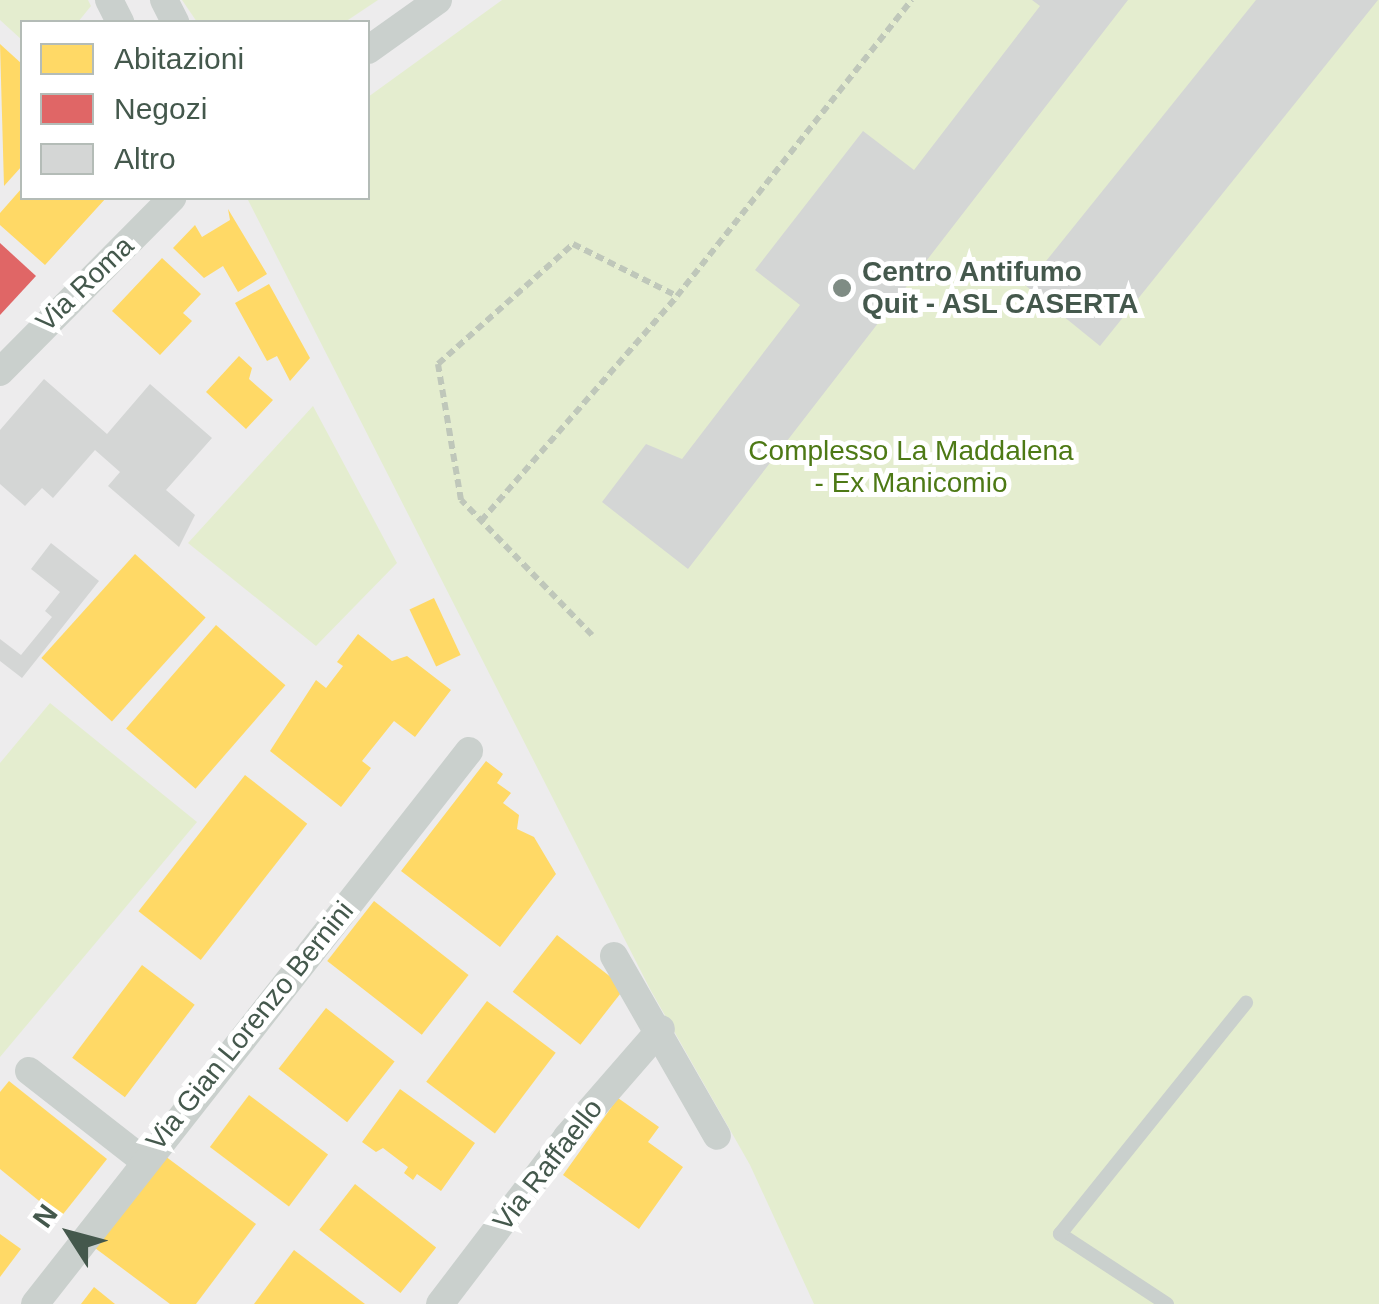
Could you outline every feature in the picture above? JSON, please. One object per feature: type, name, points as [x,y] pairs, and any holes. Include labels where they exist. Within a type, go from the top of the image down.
[{"type":"street","points":[[370,49],[438,0]]},
{"type":"street","name":"Via Roma","points":[[0,372],[170,200]]},
{"type":"street","name":"Via Gian Lorenzo Bernini","points":[[35,1304],[142,1160],[469,751]]},
{"type":"street","points":[[614,956],[661,1030],[717,1136]]},
{"type":"street","name":"Via Raffaello","points":[[440,1304],[567,1137],[661,1030]]},
{"type":"street","points":[[29,1071],[142,1160]]},
{"type":"lane","points":[[1167,1304],[1060,1234],[1246,1003]]},
{"type":"path","points":[[481,521],[677,296],[912,0]]},
{"type":"path","points":[[592,635],[461,500],[438,364],[574,244],[677,296]]},
{"type":"green space","points":[[0,0],[88,0],[91,6],[80,20],[20,20],[20,38],[0,20]]},
{"type":"green space","points":[[182,0],[378,0],[348,20],[196,20]]},
{"type":"green space","name":"Complesso La Maddalena - Ex Manicomio","points":[[502,0],[1379,0],[1379,1304],[814,1304],[750,1165],[650,989],[248,200],[370,200],[370,96]]},
{"type":"green space","points":[[313,406],[397,563],[316,646],[188,543]]},
{"type":"green space","points":[[50,703],[197,822],[0,1057],[0,763]]},
{"type":"building: Abitazioni","points":[[0,44],[20,62],[20,168],[4,186]]},
{"type":"building: Abitazioni","points":[[20,190],[20,200],[104,200],[45,265],[0,225],[0,213]]},
{"type":"building: Abitazioni","points":[[228,209],[267,274],[238,292],[223,266],[204,278],[173,248],[195,225],[202,237],[230,220]]},
{"type":"building: Abitazioni","points":[[162,258],[201,294],[183,313],[192,321],[160,355],[112,311]]},
{"type":"building: Abitazioni","points":[[269,284],[310,358],[290,381],[277,356],[267,361],[235,303]]},
{"type":"building: Abitazioni","points":[[239,356],[252,368],[249,379],[273,400],[246,429],[206,392]]},
{"type":"building: Abitazioni","points":[[135,554],[206,618],[112,722],[41,658]]},
{"type":"building: Abitazioni","points":[[434,598],[461,655],[436,667],[410,609]]},
{"type":"building: Abitazioni","points":[[216,625],[285,685],[196,789],[126,728]]},
{"type":"building: Abitazioni","points":[[358,634],[392,661],[407,656],[451,690],[415,737],[394,721],[362,761],[371,768],[341,807],[270,751],[316,680],[326,688],[343,666],[337,662]]},
{"type":"building: Abitazioni","points":[[486,761],[503,774],[497,783],[511,793],[503,803],[519,815],[517,829],[534,837],[556,874],[500,947],[401,871]]},
{"type":"building: Abitazioni","points":[[245,775],[307,824],[201,960],[138,911]]},
{"type":"building: Abitazioni","points":[[374,901],[469,975],[422,1035],[327,961]]},
{"type":"building: Abitazioni","points":[[557,935],[625,988],[580,1045],[513,992]]},
{"type":"building: Abitazioni","points":[[142,965],[195,1005],[125,1097],[72,1058]]},
{"type":"building: Abitazioni","points":[[487,1001],[556,1053],[495,1133],[426,1082]]},
{"type":"building: Abitazioni","points":[[326,1008],[395,1062],[347,1122],[279,1069]]},
{"type":"building: Abitazioni","points":[[9,1081],[107,1159],[60,1218],[0,1169],[0,1092]]},
{"type":"building: Abitazioni","points":[[400,1089],[475,1143],[441,1191],[417,1174],[413,1180],[404,1173],[408,1167],[383,1148],[376,1152],[362,1142]]},
{"type":"building: Abitazioni","points":[[249,1095],[328,1155],[289,1206],[210,1147]]},
{"type":"building: Abitazioni","points":[[618,1098],[659,1127],[648,1142],[683,1167],[639,1229],[563,1175]]},
{"type":"building: Abitazioni","points":[[165,1156],[256,1224],[196,1304],[170,1304],[95,1248]]},
{"type":"building: Abitazioni","points":[[355,1184],[436,1247],[400,1293],[319,1230]]},
{"type":"building: Abitazioni","points":[[0,1234],[21,1249],[0,1277]]},
{"type":"building: Abitazioni","points":[[294,1250],[365,1304],[254,1304]]},
{"type":"building: Abitazioni","points":[[94,1287],[115,1304],[81,1304]]},
{"type":"building: Negozi","points":[[0,243],[36,276],[0,315]]},
{"type":"building: Altro","name":"Centro Antifumo Quit - ASL CASERTA","points":[[1032,0],[1128,0],[688,569],[602,502],[646,444],[682,459],[800,305],[755,270],[863,131],[914,170],[1040,6]]},
{"type":"building: Altro","points":[[1256,0],[1378,0],[1100,346],[1026,286]]},
{"type":"building: Altro","points":[[44,379],[107,434],[150,384],[212,438],[166,490],[195,515],[179,547],[108,486],[120,472],[95,450],[53,498],[42,488],[25,506],[0,484],[0,430]]},
{"type":"building: Altro","points":[[51,543],[99,581],[22,678],[0,661],[0,639],[21,655],[52,617],[45,611],[60,592],[31,569]]},
{"type":"place","name":"Centro Antifumo Quit - ASL CASERTA","points":[[842,288]]}]
